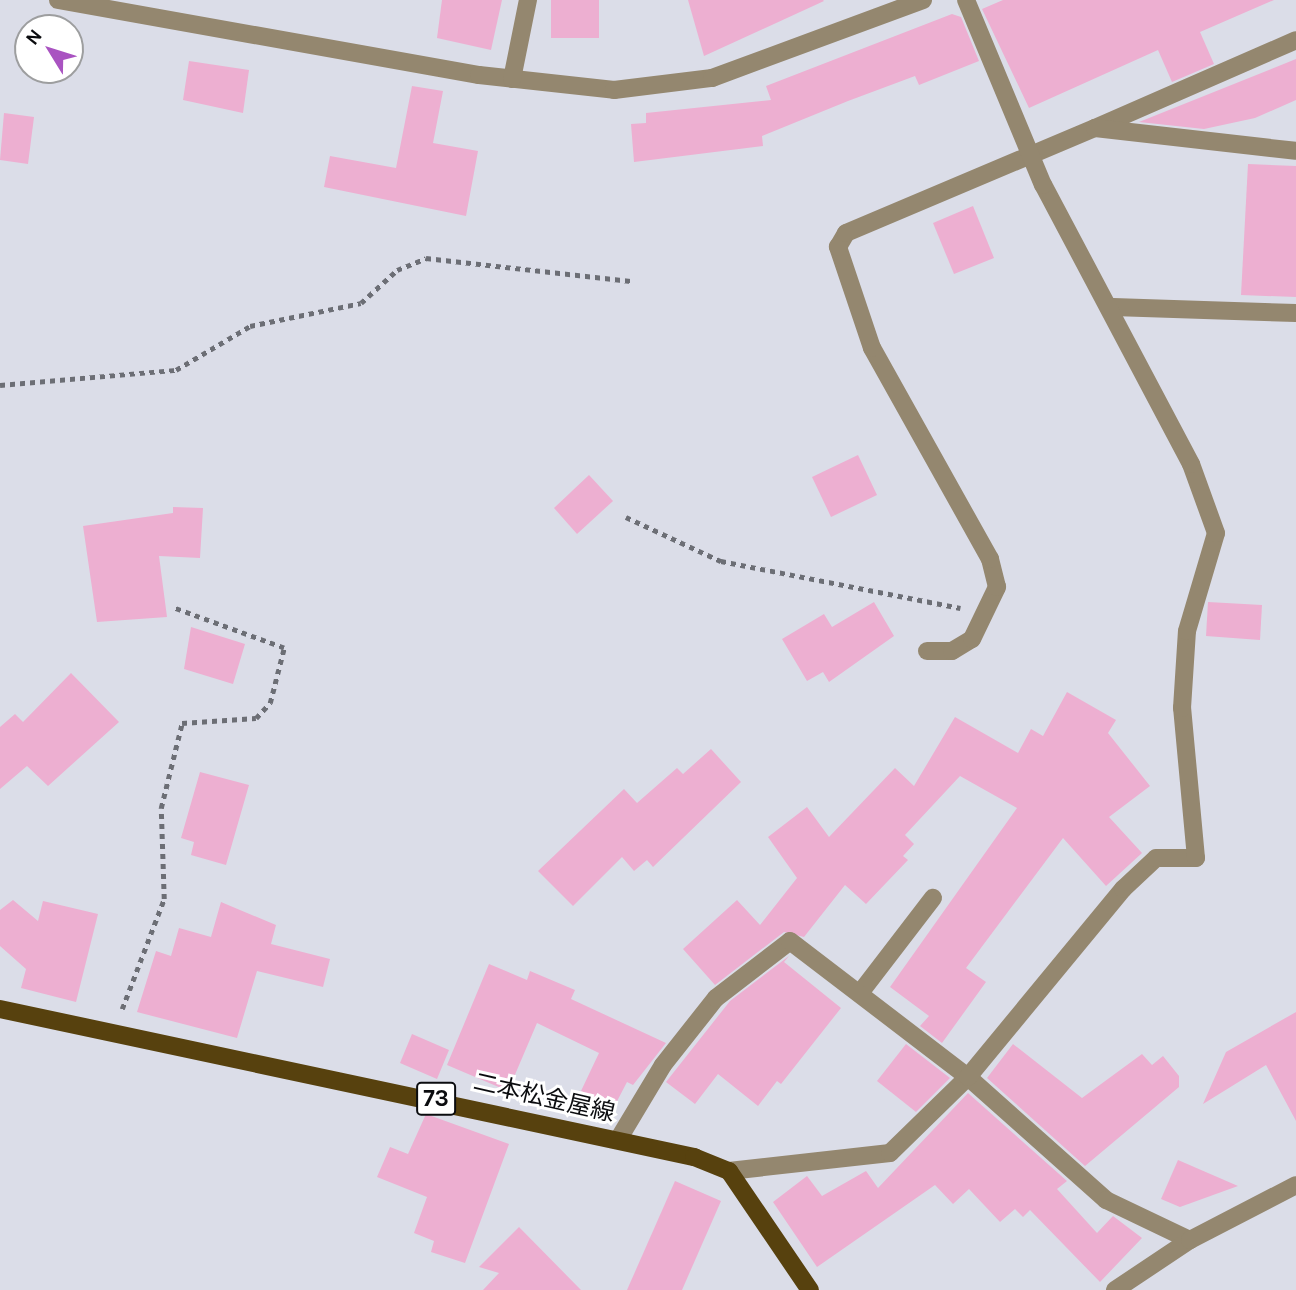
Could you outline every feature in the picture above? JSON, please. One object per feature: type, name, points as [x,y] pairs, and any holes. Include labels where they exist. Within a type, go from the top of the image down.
[{"type":"main road","name":"二本松金屋線","points":[[0,1009],[618,1140],[729,1171]]},
{"type":"main road","points":[[729,1171],[810,1290]]},
{"type":"street","points":[[58,0],[512,79],[614,90],[712,78],[923,0]]},
{"type":"street","points":[[512,79],[528,0]]},
{"type":"street","points":[[729,1171],[890,1153],[968,1077],[1123,889],[1156,858],[1196,858],[1184,670],[1187,631],[1216,533],[1191,464],[1032,153],[965,0]]},
{"type":"street","points":[[927,651],[961,648],[988,613],[997,587],[990,559],[872,348],[838,247],[846,233],[1296,40]]},
{"type":"street","points":[[1095,128],[1296,151]]},
{"type":"street","points":[[1112,307],[1296,313]]},
{"type":"street","points":[[860,993],[933,898]]},
{"type":"street","points":[[618,1140],[663,1065],[716,998],[789,942],[968,1077],[1106,1199],[1190,1240]]},
{"type":"street","points":[[1115,1290],[1190,1240],[1296,1185]]},
{"type":"path","points":[[0,386],[176,370],[250,326],[353,306],[397,270],[426,258],[631,281]]},
{"type":"path","points":[[626,517],[721,561],[988,613]]},
{"type":"path","points":[[113,1033],[164,899],[161,808],[182,723],[256,718],[270,703],[284,648],[174,608]]},
{"type":"building","points":[[442,0],[502,0],[491,50],[437,38]]},
{"type":"building","points":[[551,0],[599,0],[599,38],[551,38]]},
{"type":"building","points":[[688,0],[823,0],[824,1],[704,56]]},
{"type":"building","points":[[1003,0],[1274,0],[1200,32],[1214,64],[1172,82],[1158,50],[1029,108],[982,9]]},
{"type":"building","points":[[952,14],[961,17],[979,61],[919,85],[915,76],[848,101],[762,136],[763,146],[634,162],[631,124],[646,123],[646,113],[771,100],[766,86]]},
{"type":"building","points":[[1296,59],[1296,100],[1255,118],[1204,129],[1139,122]]},
{"type":"building","points":[[189,61],[249,70],[243,113],[183,100]]},
{"type":"building","points":[[412,86],[443,91],[433,143],[478,151],[466,216],[324,187],[330,156],[396,168]]},
{"type":"building","points":[[4,113],[34,117],[28,164],[0,160]]},
{"type":"building","points":[[1248,164],[1296,166],[1296,297],[1241,295]]},
{"type":"building","points":[[973,206],[994,258],[954,274],[933,223]]},
{"type":"building","points":[[858,455],[877,495],[831,517],[812,477]]},
{"type":"building","points":[[589,475],[613,501],[577,534],[554,508]]},
{"type":"building","points":[[173,507],[203,508],[200,558],[159,556],[167,617],[97,622],[83,526],[173,513]]},
{"type":"building","points":[[874,602],[894,636],[829,682],[823,672],[807,681],[782,639],[824,614],[832,627]]},
{"type":"building","points":[[1208,602],[1262,605],[1260,640],[1206,636]]},
{"type":"building","points":[[191,627],[245,644],[233,684],[184,669]]},
{"type":"building","points":[[71,673],[119,722],[48,786],[27,766],[0,789],[0,727],[15,714],[23,722]]},
{"type":"building","points":[[1067,692],[1116,720],[1108,733],[1150,786],[1109,817],[1142,853],[1106,886],[1063,838],[966,968],[986,982],[942,1043],[920,1026],[929,1016],[890,987],[1017,808],[960,776],[905,835],[914,844],[903,856],[908,860],[866,904],[845,885],[804,937],[784,932],[715,985],[683,949],[737,900],[760,925],[797,878],[768,837],[807,807],[829,837],[895,768],[914,786],[955,717],[1018,753],[1031,729],[1043,736]]},
{"type":"building","points":[[711,749],[741,782],[653,867],[647,860],[634,871],[622,857],[573,906],[538,871],[624,789],[637,803],[677,768],[683,774]]},
{"type":"building","points":[[200,772],[249,785],[226,865],[191,855],[194,842],[181,838]]},
{"type":"building","points":[[13,900],[38,921],[43,901],[98,914],[76,1002],[21,988],[26,969],[0,946],[0,910]]},
{"type":"building","points":[[221,902],[276,925],[271,944],[330,959],[323,987],[257,971],[237,1038],[137,1012],[156,951],[171,956],[179,928],[211,937]]},
{"type":"building","points":[[789,956],[784,962],[841,1008],[781,1084],[777,1081],[758,1106],[718,1074],[695,1104],[666,1082],[730,1001]]},
{"type":"building","points":[[489,964],[527,980],[530,971],[575,990],[571,999],[666,1043],[633,1085],[627,1082],[614,1107],[581,1091],[599,1053],[537,1023],[508,1091],[447,1065]]},
{"type":"building","points":[[1296,1012],[1296,1121],[1266,1065],[1203,1104],[1226,1052]]},
{"type":"building","points":[[412,1034],[449,1050],[437,1079],[400,1063]]},
{"type":"building","points":[[906,1044],[950,1078],[916,1112],[877,1081]]},
{"type":"building","points":[[1013,1044],[1082,1098],[1142,1054],[1152,1065],[1163,1056],[1179,1076],[1179,1087],[1085,1166],[987,1078]]},
{"type":"building","points":[[968,1093],[1067,1181],[1057,1189],[1097,1233],[1113,1216],[1142,1238],[1100,1282],[1030,1210],[1023,1217],[1015,1209],[1000,1222],[969,1189],[953,1204],[935,1185],[817,1267],[773,1202],[807,1176],[822,1196],[866,1171],[878,1188]]},
{"type":"building","points":[[426,1114],[509,1144],[465,1263],[431,1252],[434,1241],[414,1233],[427,1197],[377,1177],[390,1147],[408,1154]]},
{"type":"building","points":[[1178,1160],[1238,1186],[1180,1207],[1161,1199]]},
{"type":"building","points":[[675,1181],[721,1201],[682,1290],[627,1290]]},
{"type":"building","points":[[519,1227],[581,1290],[483,1290],[499,1273],[479,1267]]}]
